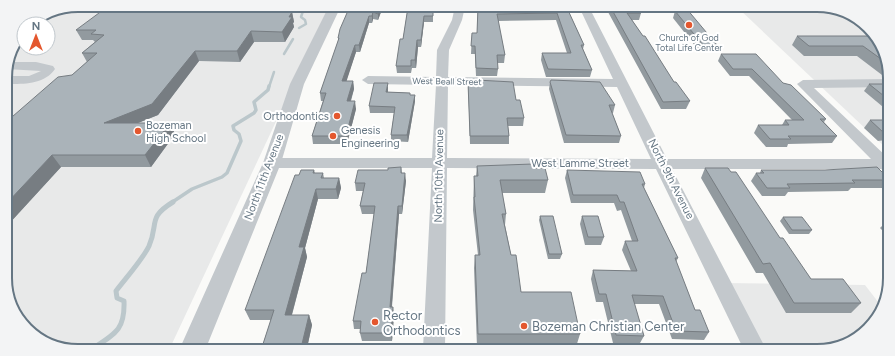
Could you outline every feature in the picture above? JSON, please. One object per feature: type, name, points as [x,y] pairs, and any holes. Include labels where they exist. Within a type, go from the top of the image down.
[{"type":"street","name":"North 11th Avenue","points":[[195,344],[272,163],[297,84],[332,12]]},
{"type":"street","name":"North 10th Avenue","points":[[434,344],[441,81],[445,43],[459,19],[459,12]]},
{"type":"street","name":"North 9th Avenue","points":[[587,12],[621,83],[753,344]]},
{"type":"street","points":[[12,80],[36,78],[46,74],[49,69],[36,66],[13,66]]},
{"type":"street","name":"West Beall Street","points":[[368,80],[621,83]]},
{"type":"street","points":[[883,83],[803,84],[883,161]]},
{"type":"street","name":"West Lamme Street","points":[[272,163],[883,165]]},
{"type":"shaded area","name":"Bozeman High School","points":[[327,12],[172,344],[78,344],[57,340],[35,328],[28,321],[19,307],[13,291],[12,278],[12,74],[16,56],[56,56],[56,16],[70,13]]},
{"type":"shaded area","points":[[742,12],[825,13],[846,19],[864,31],[874,45],[881,61],[883,78],[883,145]]},
{"type":"shaded area","points":[[723,283],[865,285],[878,302],[874,311],[864,325],[842,339],[821,344],[753,344]]},
{"type":"building","points":[[100,12],[292,12],[289,17],[292,17],[282,32],[251,31],[237,51],[195,51],[152,104],[104,123],[170,123],[145,155],[52,155],[12,198],[12,117],[58,77],[72,75],[97,53],[82,53],[104,35],[91,34],[96,30],[76,30]]},
{"type":"building","points":[[347,12],[373,12],[372,16],[369,16],[359,45],[355,45],[342,81],[353,81],[347,101],[355,101],[346,136],[312,136],[326,93],[320,93],[339,38],[340,29]]},
{"type":"building","points":[[407,12],[433,12],[433,16],[424,16],[421,40],[417,40],[415,60],[411,60],[411,66],[396,66],[400,39],[403,39]]},
{"type":"building","points":[[478,12],[569,12],[584,45],[581,45],[592,70],[548,69],[542,53],[571,53],[557,13],[497,14],[505,55],[497,55],[498,69],[476,68],[475,46],[471,46],[472,33],[477,33]]},
{"type":"building","points":[[613,12],[640,12],[641,13],[627,13],[643,36],[645,36],[674,82],[676,82],[690,101],[663,102]]},
{"type":"building","points":[[676,12],[689,12],[717,45],[703,45]]},
{"type":"building","points":[[797,36],[868,36],[874,45],[880,58],[863,46],[809,46]]},
{"type":"building","points":[[721,54],[756,54],[783,83],[791,85],[826,119],[820,119],[837,136],[788,136],[791,139],[770,139],[758,125],[789,125],[785,120],[804,120],[752,69],[733,69]]},
{"type":"building","points":[[476,80],[513,82],[516,100],[520,100],[524,118],[507,118],[509,136],[470,136],[468,82],[476,82]]},
{"type":"building","points":[[551,80],[600,82],[615,105],[609,105],[621,136],[566,135],[550,82]]},
{"type":"building","points":[[374,83],[388,83],[386,92],[410,93],[410,95],[415,95],[407,135],[391,135],[395,107],[369,106]]},
{"type":"building","points":[[869,84],[883,84],[883,95]]},
{"type":"building","points":[[870,120],[883,120],[883,132]]},
{"type":"building","points":[[533,164],[534,168],[545,168],[548,180],[500,180],[506,214],[502,214],[511,255],[516,255],[521,292],[571,292],[580,334],[478,334],[475,255],[480,255],[474,197],[474,176],[478,176],[477,166]]},
{"type":"building","points":[[401,167],[401,173],[405,173],[402,206],[398,206],[390,307],[393,307],[391,333],[360,333],[361,321],[353,321],[362,273],[366,273],[375,206],[360,206],[365,183],[355,183],[358,170],[388,170],[388,168]]},
{"type":"building","points":[[877,167],[883,173],[883,180],[852,180],[855,183],[787,184],[790,188],[767,188],[756,173],[764,173],[761,170],[825,170]]},
{"type":"building","points":[[705,168],[728,168],[731,172],[736,172],[780,238],[783,238],[811,279],[843,279],[861,303],[794,303],[770,263],[763,264]]},
{"type":"building","points":[[301,170],[314,170],[313,173],[323,173],[321,178],[339,178],[336,189],[316,189],[299,247],[304,247],[285,315],[309,315],[302,344],[263,344],[274,310],[245,310],[295,175],[299,175]]},
{"type":"building","points":[[567,170],[640,172],[645,184],[642,184],[678,258],[675,258],[695,310],[700,310],[709,332],[676,331],[663,296],[632,295],[644,336],[616,335],[606,294],[599,294],[593,270],[637,271],[625,241],[638,241],[624,202],[620,202],[617,195],[573,195]]},
{"type":"building","points":[[540,216],[553,216],[562,254],[549,254]]},
{"type":"building","points":[[582,216],[598,216],[604,237],[588,237]]},
{"type":"building","points":[[783,217],[802,217],[812,230],[792,230]]},
{"type":"waterway","points":[[299,28],[306,24],[305,20],[301,17],[303,12]]},
{"type":"waterway","points":[[284,54],[293,39]]},
{"type":"waterway","points":[[269,87],[274,72]]},
{"type":"waterway","points":[[171,203],[192,189],[222,177],[227,173],[241,141],[239,134],[234,130],[233,126],[254,113],[256,110],[254,102],[268,90],[269,86]]},
{"type":"waterway","points":[[100,344],[109,338],[118,329],[123,318],[124,301],[117,298],[116,291],[149,246],[155,221],[160,212],[173,202]]},
{"type":"place","name":"Church of God Total Life Center","points":[[689,25]]},
{"type":"place","name":"Orthodontics","points":[[337,116]]},
{"type":"place","name":"Bozeman High School","points":[[138,131]]},
{"type":"place","name":"Genesis Engineering","points":[[333,136]]},
{"type":"place","name":"Rector Orthodontics","points":[[375,322]]},
{"type":"place","name":"Bozeman Christian Center","points":[[524,326]]}]
